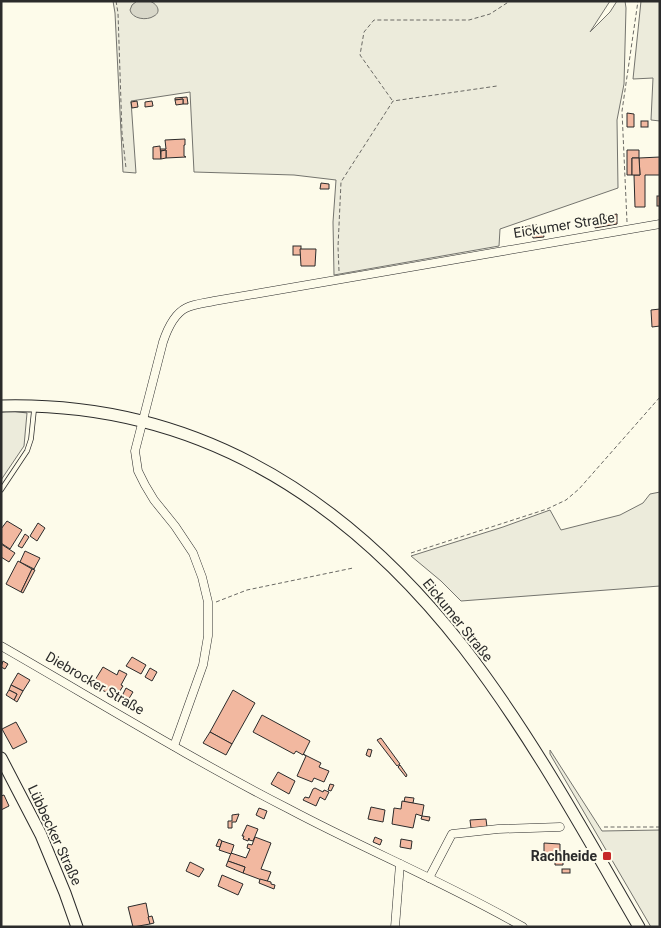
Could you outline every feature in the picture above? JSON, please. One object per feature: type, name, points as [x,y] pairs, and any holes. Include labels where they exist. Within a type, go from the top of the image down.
[{"type":"main road","points":[[1,406],[35,405],[82,410],[143,422]]},
{"type":"main road","name":"Eickumer Straße","points":[[143,422],[162,426],[213,444],[269,472],[334,515],[402,577],[435,612],[464,648],[517,724],[573,814],[639,927]]},
{"type":"main road","name":"Lübbecker Straße","points":[[1,758],[41,835],[77,927]]},
{"type":"street","name":"Eickumer Straße","points":[[143,422],[166,331],[172,321],[185,308],[214,301],[660,224]]},
{"type":"street","points":[[143,422],[135,451],[138,471],[154,500],[175,526],[193,553],[208,599],[208,636],[205,657],[174,746]]},
{"type":"street","name":"Diebrocker Straße","points":[[1,646],[174,746],[290,810],[400,864]]},
{"type":"street","points":[[430,878],[452,834],[498,829],[560,827]]},
{"type":"street","points":[[395,927],[400,864],[523,927]]},
{"type":"lane","points":[[1,490],[27,451],[32,439],[35,405]]},
{"type":"path","points":[[116,1],[122,133],[126,168]]},
{"type":"path","points":[[393,101],[360,55],[364,32],[374,20],[469,20],[490,14],[510,1]]},
{"type":"path","points":[[628,230],[622,112],[638,1]]},
{"type":"path","points":[[340,280],[338,247],[340,182],[393,101],[497,86]]},
{"type":"path","points":[[410,553],[547,509],[566,500],[579,489],[660,397]]},
{"type":"path","points":[[208,599],[217,602],[247,590],[353,568]]},
{"type":"path","points":[[604,827],[660,827]]},
{"type":"shaded area","points":[[113,1],[610,1],[590,32],[610,12],[617,1],[625,1],[624,84],[617,120],[618,188],[500,229],[499,246],[334,275],[333,222],[336,180],[294,175],[194,172],[190,92],[131,101],[136,173],[123,172]]},
{"type":"shaded area","points":[[137,1],[152,2],[158,8],[158,12],[151,18],[137,17],[130,10]]},
{"type":"shaded area","points":[[641,1],[660,1],[660,121],[651,120],[653,78],[633,79]]},
{"type":"shaded area","points":[[1,412],[27,413],[24,446],[1,480]]},
{"type":"shaded area","points":[[660,492],[660,586],[461,601],[411,556],[550,510],[561,530],[620,515],[643,503],[650,494]]},
{"type":"shaded area","points":[[550,750],[602,831],[660,830],[660,927],[651,927],[550,754]]},
{"type":"building","points":[[187,97],[188,104],[183,104],[183,99],[175,100],[175,98]]},
{"type":"building","points":[[183,99],[183,104],[176,105],[175,100]]},
{"type":"building","points":[[137,101],[138,107],[132,108],[131,102]]},
{"type":"building","points":[[152,101],[153,106],[145,107],[145,102]]},
{"type":"building","points":[[627,113],[634,114],[634,127],[627,127]]},
{"type":"building","points":[[641,121],[648,121],[648,127],[641,127]]},
{"type":"building","points":[[185,139],[184,156],[186,157],[166,158],[166,150],[161,151],[160,149],[166,149],[165,140]]},
{"type":"building","points":[[160,146],[161,159],[153,159],[153,147]]},
{"type":"building","points":[[166,150],[166,158],[161,159],[161,151]]},
{"type":"building","points":[[627,150],[639,150],[639,158],[632,158],[632,175],[627,175]]},
{"type":"building","points":[[660,157],[660,175],[645,175],[645,207],[635,207],[634,175],[640,175],[639,158]]},
{"type":"building","points":[[632,158],[639,158],[640,175],[632,175]]},
{"type":"building","points":[[321,183],[329,184],[329,189],[320,189]]},
{"type":"building","points":[[657,196],[660,196],[660,206],[657,206]]},
{"type":"building","points":[[617,214],[617,224],[595,228],[593,218]]},
{"type":"building","points":[[537,225],[538,232],[516,236],[515,228]]},
{"type":"building","points":[[543,232],[544,237],[533,238],[532,234]]},
{"type":"building","points":[[293,246],[301,246],[301,255],[293,255]]},
{"type":"building","points":[[300,249],[316,249],[315,266],[301,266]]},
{"type":"building","points":[[660,309],[660,326],[652,327],[651,310]]},
{"type":"building","points":[[7,521],[22,530],[10,549],[1,543],[1,529]]},
{"type":"building","points":[[38,523],[45,528],[37,541],[30,536]]},
{"type":"building","points":[[25,534],[29,537],[22,548],[18,546]]},
{"type":"building","points":[[1,544],[15,553],[9,562],[1,557]]},
{"type":"building","points":[[25,551],[40,558],[34,569],[20,562]]},
{"type":"building","points":[[18,561],[32,569],[21,592],[6,584]]},
{"type":"building","points":[[32,569],[35,570],[23,593],[21,592]]},
{"type":"building","points":[[132,657],[146,665],[141,674],[126,666]]},
{"type":"building","points":[[3,661],[8,664],[5,669],[1,667]]},
{"type":"building","points":[[103,667],[117,675],[119,670],[127,674],[121,685],[123,686],[116,697],[92,685]]},
{"type":"building","points":[[150,668],[157,672],[152,681],[145,677]]},
{"type":"building","points":[[18,673],[30,680],[23,691],[11,685]]},
{"type":"building","points":[[11,685],[23,691],[17,702],[14,700],[17,694],[9,690]]},
{"type":"building","points":[[126,688],[133,692],[125,705],[119,702]]},
{"type":"building","points":[[9,690],[17,694],[14,700],[6,695]]},
{"type":"building","points":[[233,690],[255,703],[232,744],[210,732]]},
{"type":"building","points":[[262,715],[310,741],[303,755],[296,751],[294,754],[253,732]]},
{"type":"building","points":[[16,722],[27,742],[13,749],[2,729]]},
{"type":"building","points":[[210,732],[232,744],[226,755],[203,743]]},
{"type":"building","points":[[381,738],[400,764],[397,766],[377,740]]},
{"type":"building","points":[[368,749],[372,750],[370,757],[366,755]]},
{"type":"building","points":[[303,754],[321,763],[319,767],[329,771],[324,782],[314,778],[312,782],[297,776],[306,756]]},
{"type":"building","points":[[400,765],[407,775],[406,777],[398,767]]},
{"type":"building","points":[[278,772],[295,781],[289,794],[271,784]]},
{"type":"building","points":[[330,784],[334,785],[331,791],[328,790]]},
{"type":"building","points":[[315,788],[323,792],[324,790],[329,792],[325,800],[320,797],[316,806],[303,800],[305,797],[309,798]]},
{"type":"building","points":[[4,795],[9,806],[1,810],[1,796]]},
{"type":"building","points":[[405,797],[414,798],[413,803],[404,802]]},
{"type":"building","points":[[402,801],[424,805],[422,816],[416,814],[413,828],[392,824],[394,808],[401,809]]},
{"type":"building","points":[[371,807],[385,810],[383,822],[368,819]]},
{"type":"building","points":[[259,808],[267,811],[264,819],[256,815]]},
{"type":"building","points":[[239,814],[236,822],[232,822],[232,828],[228,828],[228,821],[232,821],[232,815]]},
{"type":"building","points":[[422,816],[430,817],[429,821],[421,819]]},
{"type":"building","points":[[486,819],[487,827],[471,828],[470,820]]},
{"type":"building","points":[[247,825],[258,829],[253,841],[249,840],[249,838],[248,841],[243,839],[244,836],[242,836]]},
{"type":"building","points":[[255,837],[271,843],[261,869],[271,872],[267,882],[243,873],[245,867],[228,861],[231,853],[246,858],[250,849],[247,848],[248,844],[252,845]]},
{"type":"building","points":[[375,837],[382,840],[380,845],[373,842]]},
{"type":"building","points":[[219,839],[222,841],[220,847],[216,846]]},
{"type":"building","points":[[401,839],[412,841],[411,849],[400,847]]},
{"type":"building","points":[[222,841],[234,845],[231,854],[219,850]]},
{"type":"building","points":[[544,843],[560,844],[560,852],[563,852],[563,865],[555,865],[555,857],[553,857],[553,861],[544,861]]},
{"type":"building","points":[[228,861],[245,867],[243,873],[226,866]]},
{"type":"building","points":[[190,862],[204,869],[199,877],[186,871]]},
{"type":"building","points":[[562,869],[570,869],[570,873],[562,873]]},
{"type":"building","points":[[222,875],[243,884],[238,895],[218,886]]},
{"type":"building","points":[[260,879],[271,882],[271,884],[275,885],[274,889],[259,883]]},
{"type":"building","points":[[146,903],[150,924],[133,927],[128,907]]},
{"type":"building","points":[[152,916],[154,923],[150,924],[148,917]]},
{"type":"place","name":"Rachheide","points":[[607,856]]}]
